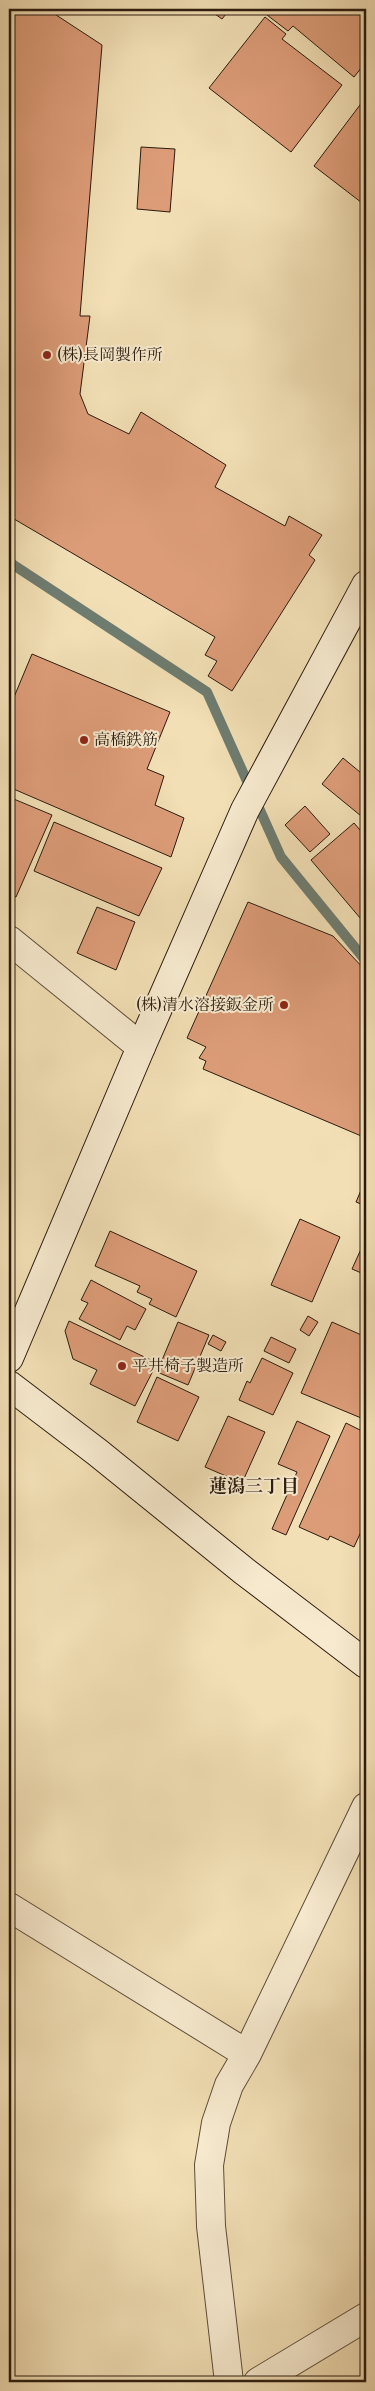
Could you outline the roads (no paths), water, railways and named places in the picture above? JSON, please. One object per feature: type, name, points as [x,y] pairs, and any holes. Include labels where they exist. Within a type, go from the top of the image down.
[{"type":"street","points":[[9,1358],[141,1047],[245,810],[366,585]]},
{"type":"street","points":[[9,940],[141,1047]]},
{"type":"street","points":[[9,1385],[97,1452],[244,1571],[366,1664]]},
{"type":"street","points":[[229,2382],[210,2226],[209,2165],[216,2123],[229,2085],[247,2054],[366,1807]]},
{"type":"street","points":[[9,1908],[247,2054]]},
{"type":"street","points":[[258,2382],[366,2317]]},
{"type":"waterway","points":[[9,562],[207,692],[281,857],[366,961]]},
{"type":"place","name":"(株)長岡製作所","points":[[47,355]]},
{"type":"place","name":"高橋鉄筋","points":[[84,740]]},
{"type":"place","name":"(株)清水溶接鈑金所","points":[[284,1005]]},
{"type":"place","name":"平井椅子製造所","points":[[122,1366]]},
{"type":"district","name":"蓮潟三丁目","points":[[254,1486]]}]
